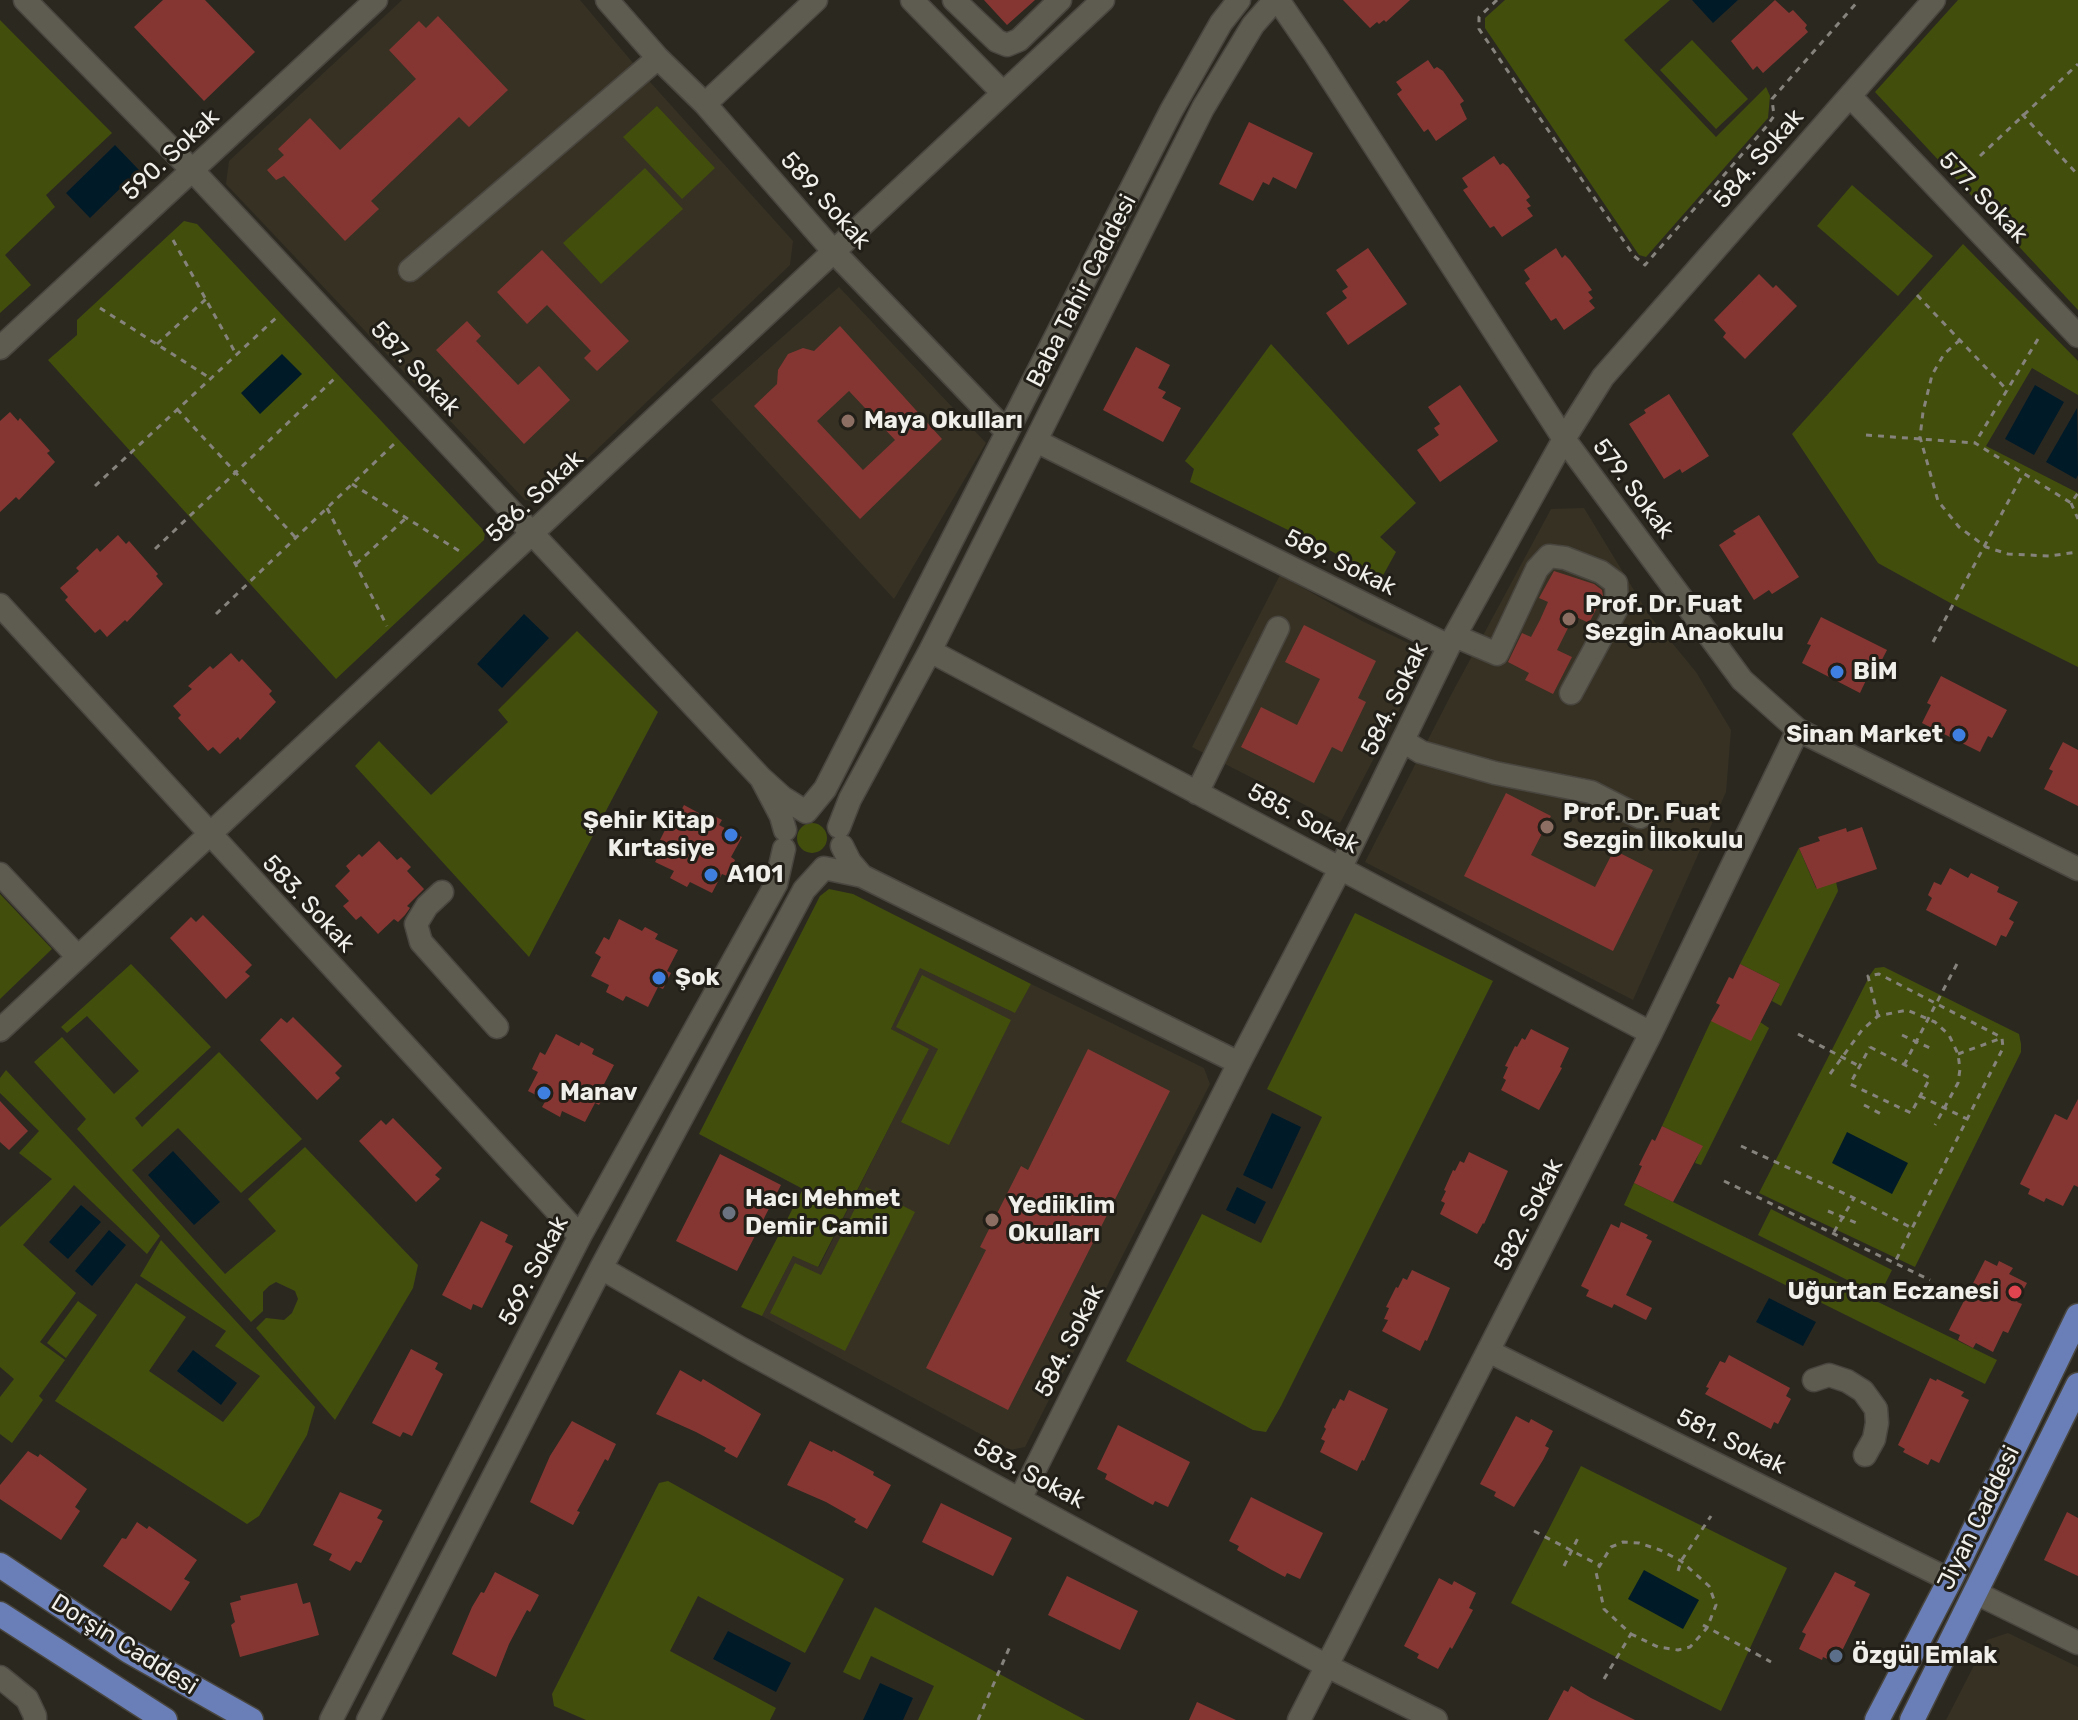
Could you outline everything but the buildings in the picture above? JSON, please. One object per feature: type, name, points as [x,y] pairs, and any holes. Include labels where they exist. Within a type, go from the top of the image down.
[{"type":"main road","name":"Jiyan Caddesi","points":[[1877,1720],[1950,1580],[2078,1316]]},
{"type":"main road","name":"Jiyan Caddesi","points":[[1912,1720],[2078,1385]]},
{"type":"main road","name":"Dorşin Caddesi","points":[[0,1565],[129,1651],[251,1720]]},
{"type":"main road","name":"Dorşin Caddesi","points":[[0,1614],[165,1720]]},
{"type":"street","name":"587. Sokak","points":[[25,0],[193,171],[761,778]]},
{"type":"street","name":"590. Sokak","points":[[0,348],[376,0]]},
{"type":"street","name":"589. Sokak","points":[[607,0],[658,58],[705,104],[835,253],[1007,432]]},
{"type":"street","points":[[705,104],[816,0]]},
{"type":"street","points":[[912,0],[1003,93]]},
{"type":"street","points":[[954,0],[997,41],[1007,45],[1019,40],[1060,0]]},
{"type":"street","name":"586. Sokak","points":[[0,1030],[535,534],[1103,0]]},
{"type":"street","name":"Baba Tahir Caddesi","points":[[806,812],[825,789],[1171,111],[1221,23],[1239,0]]},
{"type":"street","name":"Baba Tahir Caddesi","points":[[840,836],[850,799],[930,651],[1203,108],[1253,25],[1276,0]]},
{"type":"street","name":"579. Sokak","points":[[1276,0],[1315,54],[1564,439],[1742,680],[1798,730],[2078,869]]},
{"type":"street","name":"584. Sokak","points":[[1020,1499],[1340,869],[1452,641],[1564,439],[1603,377],[1934,0]]},
{"type":"street","points":[[410,270],[658,58]]},
{"type":"street","name":"577. Sokak","points":[[1850,96],[2078,336]]},
{"type":"street","name":"589. Sokak","points":[[1036,441],[1452,641],[1497,654],[1537,569],[1549,556],[1565,558],[1601,572],[1616,583],[1617,608],[1571,693]]},
{"type":"street","name":"583. Sokak","points":[[0,605],[580,1236]]},
{"type":"street","points":[[1197,793],[1278,628]]},
{"type":"street","name":"585. Sokak","points":[[930,651],[1651,1033]]},
{"type":"street","name":"582. Sokak","points":[[1299,1720],[1651,1033],[1798,730]]},
{"type":"street","points":[[1403,741],[1421,752],[1495,773],[1591,792],[1640,817]]},
{"type":"street","points":[[761,778],[782,797],[806,812],[825,814],[840,836],[850,862],[862,876]]},
{"type":"street","points":[[761,778],[781,816],[785,839],[796,865],[805,869],[824,868],[862,876],[1239,1063]]},
{"type":"street","points":[[785,839],[798,815],[806,812]]},
{"type":"street","points":[[368,1720],[601,1268],[804,890],[833,862],[840,836]]},
{"type":"street","name":"569. Sokak","points":[[331,1720],[580,1236],[776,884],[785,839]]},
{"type":"street","points":[[0,874],[78,957]]},
{"type":"street","points":[[442,892],[427,906],[416,924],[421,942],[497,1027]]},
{"type":"street","name":"583. Sokak","points":[[601,1268],[742,1349],[1327,1666],[1436,1720]]},
{"type":"street","name":"581. Sokak","points":[[1488,1351],[1950,1580]]},
{"type":"street","points":[[1814,1380],[1829,1375],[1847,1381],[1863,1391],[1876,1409],[1874,1439],[1865,1455]]},
{"type":"street","points":[[1976,1593],[2078,1643]]},
{"type":"street","points":[[0,1677],[27,1699],[35,1720]]},
{"type":"path","points":[[1497,0],[1479,17],[1479,29],[1634,256],[1645,265],[1766,127],[1774,116],[1772,99],[1859,0]]},
{"type":"path","points":[[1980,156],[2078,64]]},
{"type":"path","points":[[2022,114],[2078,175]]},
{"type":"path","points":[[173,240],[236,354]]},
{"type":"path","points":[[1917,295],[2008,391]]},
{"type":"path","points":[[157,344],[206,299]]},
{"type":"path","points":[[100,308],[210,378]]},
{"type":"path","points":[[95,486],[277,317]]},
{"type":"path","points":[[1975,443],[2038,339]]},
{"type":"path","points":[[1960,340],[1944,354],[1932,375],[1923,412],[1921,439],[1938,501],[1959,527],[1986,547],[2008,554],[2049,556],[2078,552]]},
{"type":"path","points":[[155,549],[334,379]]},
{"type":"path","points":[[177,409],[296,538]]},
{"type":"path","points":[[1866,435],[1975,443],[2071,503],[2078,519]]},
{"type":"path","points":[[216,614],[394,444]]},
{"type":"path","points":[[1933,642],[2023,474]]},
{"type":"path","points":[[352,484],[464,554]]},
{"type":"path","points":[[2071,503],[2078,493]]},
{"type":"path","points":[[327,508],[387,626]]},
{"type":"path","points":[[356,564],[406,517]]},
{"type":"path","points":[[1904,1065],[1959,960]]},
{"type":"path","points":[[1878,1016],[1868,976],[1879,974],[2002,1038]]},
{"type":"path","points":[[1830,1074],[1862,1030],[1878,1016],[1907,1010],[1928,1019],[1949,1035],[1958,1054],[1960,1069],[1958,1083],[1935,1125]]},
{"type":"path","points":[[1798,1034],[1859,1066]]},
{"type":"path","points":[[1902,1035],[1934,1050]]},
{"type":"path","points":[[1958,1054],[2002,1038]]},
{"type":"path","points":[[1895,1262],[2003,1048],[2002,1038]]},
{"type":"path","points":[[1870,1047],[1930,1078],[1911,1113],[1850,1084],[1859,1066],[1870,1047]]},
{"type":"path","points":[[1920,1096],[1967,1119]]},
{"type":"path","points":[[1864,1105],[1885,1116]]},
{"type":"path","points":[[1741,1146],[1912,1228]]},
{"type":"path","points":[[1724,1181],[1930,1280]]},
{"type":"path","points":[[1834,1232],[1854,1198]]},
{"type":"path","points":[[1828,1211],[1859,1224]]},
{"type":"path","points":[[1678,1571],[1681,1561],[1711,1516]]},
{"type":"path","points":[[1534,1531],[1599,1565]]},
{"type":"path","points":[[1564,1566],[1579,1536]]},
{"type":"path","points":[[1623,1542],[1639,1543],[1660,1550],[1681,1561],[1709,1586],[1716,1605],[1690,1647],[1678,1650],[1658,1647],[1631,1634],[1604,1609],[1596,1572],[1599,1565],[1611,1547],[1623,1542]]},
{"type":"path","points":[[1705,1626],[1771,1662]]},
{"type":"path","points":[[1604,1679],[1631,1634]]},
{"type":"path","points":[[978,1720],[1011,1644]]},
{"type":"shaded area","points":[[402,0],[580,0],[793,241],[790,265],[542,502],[525,500],[226,184],[229,161]]},
{"type":"shaded area","name":"Maya Okulları","points":[[839,287],[986,443],[894,599],[711,400]]},
{"type":"shaded area","name":"Prof. Dr. Fuat Sezgin İlkokulu","points":[[1584,508],[1649,615],[1696,672],[1731,730],[1726,792],[1633,1000],[1365,862],[1551,509]]},
{"type":"shaded area","points":[[1280,575],[1362,621],[1429,653],[1340,823],[1192,747]]},
{"type":"shaded area","name":"Yediiklim Okulları","points":[[920,967],[1015,1012],[1031,984],[1204,1068],[1210,1084],[1025,1447],[1010,1450],[762,1316],[793,1256],[819,1267],[928,1050],[891,1029]]},
{"type":"shaded area","points":[[2008,1633],[2078,1667],[2078,1720],[1946,1720],[1987,1640]]},
{"type":"green space","points":[[1505,0],[1670,0],[1624,40],[1716,137],[1766,87],[1770,96],[1768,118],[1646,257],[1639,255],[1485,28],[1485,18]]},
{"type":"green space","points":[[1958,0],[2078,0],[2078,310],[1875,92]]},
{"type":"green space","points":[[0,20],[112,133],[46,195],[55,207],[5,255],[31,285],[0,313]]},
{"type":"green space","points":[[1692,40],[1748,99],[1716,129],[1660,70]]},
{"type":"green space","points":[[657,106],[715,168],[682,199],[623,137]]},
{"type":"green space","points":[[645,168],[683,209],[601,284],[563,243]]},
{"type":"green space","points":[[1852,185],[1933,256],[1898,296],[1817,226]]},
{"type":"green space","points":[[184,221],[197,224],[485,532],[484,540],[336,679],[48,360],[77,335],[77,320]]},
{"type":"green space","points":[[1963,244],[2078,361],[2078,395],[2032,368],[1986,446],[2078,493],[2078,667],[1878,563],[1792,434]]},
{"type":"green space","points":[[1271,344],[1416,503],[1380,537],[1396,552],[1381,579],[1190,482],[1194,469],[1185,461]]},
{"type":"green space","points":[[577,631],[658,712],[529,957],[355,766],[379,741],[431,795],[508,722],[498,710]]},
{"type":"green space","points":[[812,823],[823,827],[827,838],[823,849],[812,853],[801,849],[797,838],[801,827]]},
{"type":"green space","points":[[1799,848],[1816,888],[1836,882],[1838,891],[1781,1006],[1772,1001],[1780,984],[1740,964]]},
{"type":"green space","points":[[829,889],[853,894],[1031,984],[1015,1013],[920,968],[891,1029],[929,1049],[818,1267],[793,1256],[762,1316],[741,1307],[803,1189],[699,1134],[820,896]]},
{"type":"green space","points":[[0,894],[52,949],[0,999]]},
{"type":"green space","points":[[1355,913],[1493,981],[1281,1406],[1266,1432],[1253,1430],[1126,1361],[1202,1214],[1261,1243],[1322,1117],[1267,1089]]},
{"type":"green space","points":[[131,964],[211,1047],[135,1118],[142,1127],[219,1052],[302,1139],[241,1193],[178,1128],[132,1170],[225,1274],[276,1231],[248,1199],[305,1147],[418,1265],[413,1288],[335,1420],[256,1328],[266,1318],[284,1320],[292,1313],[298,1299],[295,1291],[276,1282],[269,1286],[263,1292],[263,1311],[251,1322],[77,1129],[86,1119],[34,1062],[62,1037],[114,1094],[139,1071],[87,1016],[67,1033],[61,1027]]},
{"type":"green space","points":[[1884,967],[2019,1034],[2021,1044],[2021,1052],[1915,1267],[1759,1193],[1870,975],[1875,968]]},
{"type":"green space","points":[[922,975],[1011,1020],[949,1145],[901,1122],[938,1049],[896,1027]]},
{"type":"green space","points":[[1711,1021],[1760,1022],[1769,1028],[1701,1165],[1695,1163],[1702,1146],[1662,1126]]},
{"type":"green space","points":[[6,1070],[160,1236],[147,1254],[74,1185],[23,1245],[76,1293],[40,1342],[65,1360],[39,1396],[43,1400],[12,1443],[0,1434],[0,1397],[14,1379],[0,1367],[0,1227],[52,1179],[19,1153],[39,1131],[0,1093],[0,1078]]},
{"type":"green space","points":[[1634,1183],[1997,1360],[1985,1384],[1624,1205]]},
{"type":"green space","points":[[866,1187],[915,1212],[845,1351],[770,1313],[795,1263],[821,1275]]},
{"type":"green space","points":[[1771,1209],[1892,1270],[1879,1296],[1758,1235]]},
{"type":"green space","points":[[161,1240],[315,1407],[307,1435],[259,1516],[247,1524],[55,1401],[136,1283],[186,1317],[149,1371],[223,1422],[260,1376],[215,1346],[226,1331],[140,1276]]},
{"type":"green space","points":[[78,1301],[97,1315],[66,1358],[47,1343]]},
{"type":"green space","points":[[1581,1466],[1787,1568],[1721,1711],[1511,1603]]},
{"type":"green space","points":[[668,1481],[844,1579],[805,1653],[698,1596],[670,1651],[776,1708],[770,1720],[586,1720],[554,1706],[552,1694],[659,1483]]},
{"type":"green space","points":[[875,1607],[1085,1720],[918,1720],[934,1686],[871,1656],[860,1680],[843,1672]]},
{"type":"water","points":[[1692,0],[1738,0],[1713,23]]},
{"type":"water","points":[[115,145],[139,170],[90,218],[66,193]]},
{"type":"water","points":[[282,354],[302,374],[260,414],[241,393]]},
{"type":"water","points":[[2035,385],[2064,402],[2034,455],[2005,439]]},
{"type":"water","points":[[2077,408],[2078,475],[2076,479],[2046,462]]},
{"type":"water","points":[[524,614],[549,638],[502,688],[477,664]]},
{"type":"water","points":[[1272,1113],[1301,1127],[1272,1189],[1243,1175]]},
{"type":"water","points":[[1847,1132],[1908,1163],[1892,1194],[1832,1163]]},
{"type":"water","points":[[173,1151],[220,1202],[194,1225],[148,1175]]},
{"type":"water","points":[[1237,1187],[1266,1202],[1255,1224],[1226,1210]]},
{"type":"water","points":[[81,1205],[101,1222],[68,1259],[49,1242]]},
{"type":"water","points":[[109,1230],[126,1245],[92,1286],[75,1271]]},
{"type":"water","points":[[1769,1298],[1816,1322],[1803,1346],[1756,1322]]},
{"type":"water","points":[[193,1350],[237,1383],[221,1405],[177,1371]]},
{"type":"water","points":[[1644,1570],[1699,1600],[1683,1629],[1628,1599]]},
{"type":"water","points":[[728,1631],[791,1663],[776,1692],[713,1659]]},
{"type":"water","points":[[880,1683],[913,1698],[903,1720],[863,1720]]},
{"type":"place","name":"Maya Okulları","points":[[848,421]]},
{"type":"place","name":"Prof. Dr. Fuat Sezgin Anaokulu","points":[[1569,619]]},
{"type":"place","name":"BİM","points":[[1837,672]]},
{"type":"place","name":"Sinan Market","points":[[1959,735]]},
{"type":"place","name":"Prof. Dr. Fuat Sezgin İlkokulu","points":[[1547,827]]},
{"type":"place","name":"Şehir Kitap Kırtasiye","points":[[731,835]]},
{"type":"place","name":"A101","points":[[711,875]]},
{"type":"place","name":"Şok","points":[[659,978]]},
{"type":"place","name":"Manav","points":[[544,1093]]},
{"type":"place","name":"Hacı Mehmet Demir Camii","points":[[729,1213]]},
{"type":"place","name":"Yediiklim Okulları","points":[[992,1220]]},
{"type":"place","name":"Uğurtan Eczanesi","points":[[2015,1292]]},
{"type":"place","name":"Özgül Emlak","points":[[1836,1656]]}]
